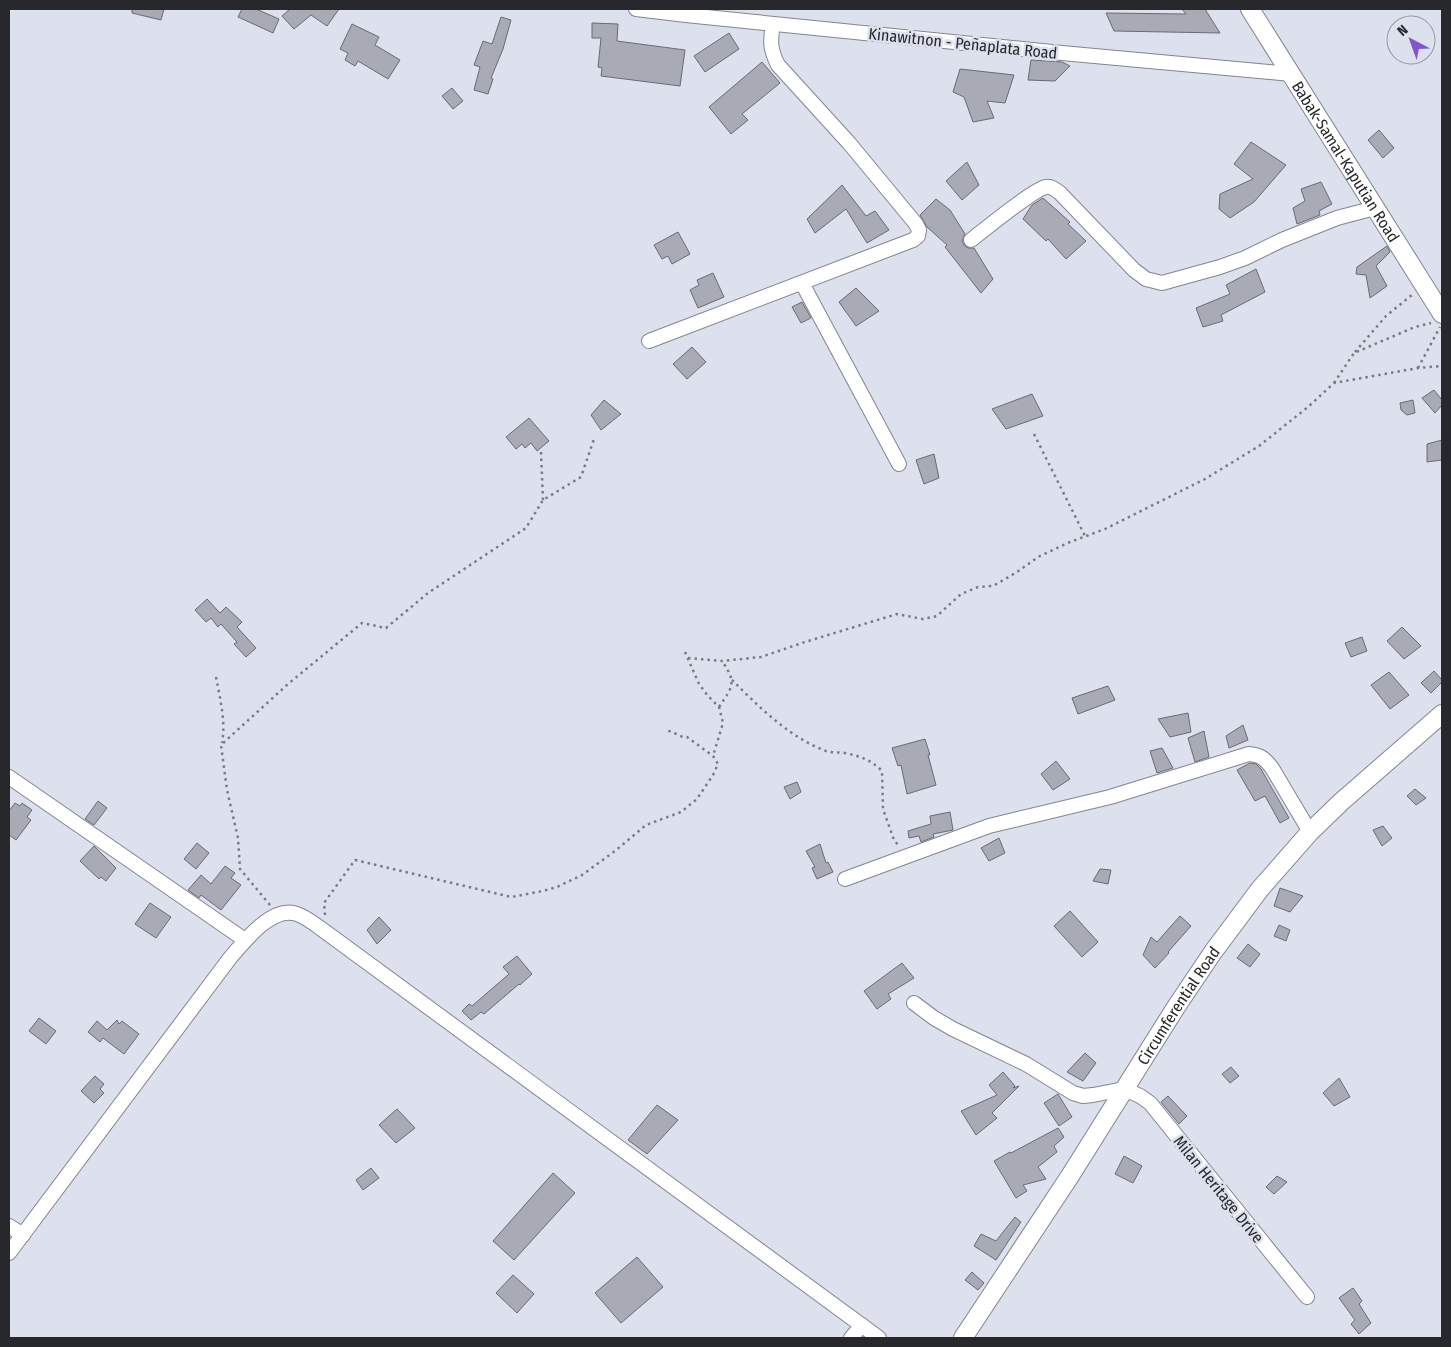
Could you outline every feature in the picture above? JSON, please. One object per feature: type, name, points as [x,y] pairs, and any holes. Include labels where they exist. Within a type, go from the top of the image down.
[{"type":"main road","name":"Babak-Samal-Kaputian Road","points":[[1250,9],[1424,285],[1438,318]]},
{"type":"main road","name":"Circumferential Road","points":[[963,1338],[1070,1176],[1213,952],[1260,889],[1310,832],[1341,802],[1442,714]]},
{"type":"street","name":"Kinawitnon - Peñaplata Road","points":[[636,9],[688,12],[774,24],[1291,74]]},
{"type":"street","points":[[649,341],[913,240],[918,236],[919,230],[916,224],[849,143],[778,65],[772,52],[770,39],[774,24]]},
{"type":"street","points":[[970,240],[1033,193],[1045,187],[1052,188],[1060,193],[1134,270],[1146,279],[1162,283],[1220,267],[1337,218],[1375,208]]},
{"type":"street","points":[[802,283],[898,464]]},
{"type":"street","points":[[845,879],[989,826],[1110,797],[1249,754],[1259,755],[1266,760],[1310,832]]},
{"type":"street","points":[[9,777],[245,940]]},
{"type":"street","points":[[9,1253],[245,940],[262,923],[279,915],[296,913],[312,922],[879,1338]]},
{"type":"street","points":[[914,1003],[953,1029],[1026,1064],[1074,1093],[1083,1096],[1124,1089]]},
{"type":"street","name":"Milan Heritage Drive","points":[[1124,1089],[1150,1103],[1308,1297]]},
{"type":"street","points":[[9,1226],[23,1234]]},
{"type":"street","points":[[851,1338],[862,1326]]},
{"type":"path","points":[[688,658],[722,661],[761,657],[897,614],[923,619],[937,616],[961,594],[978,587],[993,586],[1038,557],[1104,529],[1206,479],[1259,446],[1334,382],[1354,353],[1386,316],[1424,285]]},
{"type":"path","points":[[1354,353],[1438,318]]},
{"type":"path","points":[[1418,368],[1442,324]]},
{"type":"path","points":[[1334,382],[1418,368],[1442,366]]},
{"type":"path","points":[[1034,434],[1085,536]]},
{"type":"path","points":[[221,745],[288,684],[362,623],[386,628],[428,593],[526,528],[543,500],[581,477],[594,438]]},
{"type":"path","points":[[542,452],[543,500]]},
{"type":"path","points":[[685,652],[699,684],[719,707],[723,722],[712,756]]},
{"type":"path","points":[[719,707],[732,689],[730,672],[722,661]]},
{"type":"path","points":[[216,677],[224,731],[221,745],[227,790],[238,838],[240,869],[279,915]]},
{"type":"path","points":[[732,680],[763,711],[810,744],[827,752],[846,754],[872,761],[882,771],[883,809],[894,840],[907,856]]},
{"type":"path","points":[[324,903],[355,860],[511,897],[557,887],[582,875],[646,825],[681,812],[697,799],[713,775],[718,764],[712,756],[687,737],[666,730]]},
{"type":"building","points":[[132,9],[164,9],[161,20],[132,13]]},
{"type":"building","points":[[242,9],[256,9],[279,19],[273,33],[238,17]]},
{"type":"building","points":[[290,9],[339,9],[327,26],[311,15],[294,29],[282,16]]},
{"type":"building","points":[[1182,9],[1205,9],[1220,33],[1114,31],[1106,13],[1186,14]]},
{"type":"building","points":[[501,17],[511,20],[503,49],[491,78],[493,79],[488,94],[474,90],[480,67],[474,65],[483,41],[492,44]]},
{"type":"building","points":[[592,23],[618,24],[617,41],[685,50],[680,86],[601,76],[602,68],[598,67],[601,38],[592,38]]},
{"type":"building","points":[[352,24],[379,37],[375,45],[400,60],[388,79],[358,61],[355,66],[345,60],[348,53],[340,49]]},
{"type":"building","points":[[729,33],[739,49],[705,72],[694,56]]},
{"type":"building","points":[[1031,60],[1062,62],[1070,66],[1055,81],[1028,80]]},
{"type":"building","points":[[762,62],[780,83],[742,114],[748,120],[731,134],[709,107]]},
{"type":"building","points":[[960,69],[1014,75],[1005,103],[987,101],[994,118],[973,122],[964,97],[953,92]]},
{"type":"building","points":[[452,88],[463,101],[453,109],[442,96]]},
{"type":"building","points":[[1379,130],[1394,148],[1383,158],[1368,140]]},
{"type":"building","points":[[1251,142],[1286,165],[1254,202],[1230,218],[1219,209],[1220,194],[1253,179],[1234,164]]},
{"type":"building","points":[[967,162],[979,185],[962,200],[946,181]]},
{"type":"building","points":[[1321,182],[1332,204],[1319,211],[1320,215],[1297,224],[1293,208],[1305,201],[1301,189]]},
{"type":"building","points":[[842,185],[866,216],[875,211],[889,230],[867,243],[846,209],[815,233],[807,219]]},
{"type":"building","points":[[1043,198],[1070,222],[1068,224],[1086,241],[1066,259],[1048,239],[1046,241],[1023,219],[1032,205]]},
{"type":"building","points":[[936,199],[950,210],[965,234],[962,241],[964,245],[968,248],[974,248],[993,279],[981,293],[945,247],[947,245],[927,227],[920,215]]},
{"type":"building","points":[[678,232],[690,254],[672,264],[668,256],[662,259],[654,245]]},
{"type":"building","points":[[1387,246],[1390,252],[1376,266],[1387,286],[1370,298],[1366,275],[1356,274],[1357,267]]},
{"type":"building","points":[[1256,269],[1265,292],[1221,315],[1223,321],[1203,327],[1196,308],[1230,294],[1226,285]]},
{"type":"building","points":[[713,273],[724,297],[698,308],[690,290],[699,285],[697,280]]},
{"type":"building","points":[[856,288],[879,311],[856,326],[839,302]]},
{"type":"building","points":[[802,302],[811,318],[801,323],[792,307]]},
{"type":"building","points":[[692,347],[706,362],[687,379],[673,364]]},
{"type":"building","points":[[1434,390],[1442,400],[1442,405],[1435,413],[1422,398]]},
{"type":"building","points":[[1032,394],[1043,416],[1006,429],[992,409]]},
{"type":"building","points":[[604,400],[621,414],[601,430],[591,415]]},
{"type":"building","points":[[1413,400],[1415,413],[1407,415],[1401,410],[1400,403]]},
{"type":"building","points":[[529,418],[549,441],[537,451],[531,443],[525,448],[522,444],[516,449],[506,437]]},
{"type":"building","points":[[1442,440],[1442,460],[1427,462],[1427,444]]},
{"type":"building","points":[[934,454],[939,478],[924,484],[916,460]]},
{"type":"building","points":[[207,599],[220,613],[226,607],[242,622],[237,627],[256,648],[246,657],[234,644],[237,642],[221,624],[218,627],[211,618],[206,622],[195,610]]},
{"type":"building","points":[[1402,627],[1421,646],[1404,659],[1387,641]]},
{"type":"building","points":[[1362,637],[1367,651],[1351,657],[1345,643]]},
{"type":"building","points":[[1434,671],[1442,682],[1431,693],[1421,683]]},
{"type":"building","points":[[1389,672],[1409,695],[1390,709],[1371,685]]},
{"type":"building","points":[[1108,686],[1115,700],[1078,714],[1072,698]]},
{"type":"building","points":[[1188,713],[1191,732],[1170,737],[1158,719]]},
{"type":"building","points":[[1243,725],[1248,740],[1229,748],[1226,736]]},
{"type":"building","points":[[1204,731],[1209,757],[1195,762],[1188,738]]},
{"type":"building","points":[[925,739],[936,785],[907,794],[901,765],[898,766],[892,748]]},
{"type":"building","points":[[1162,748],[1173,768],[1157,773],[1150,751]]},
{"type":"building","points":[[1056,761],[1070,779],[1053,790],[1041,774]]},
{"type":"building","points":[[1250,763],[1256,764],[1261,769],[1289,818],[1280,823],[1265,796],[1255,801],[1237,770]]},
{"type":"building","points":[[797,782],[801,792],[790,799],[784,787]]},
{"type":"building","points":[[1415,789],[1426,798],[1416,805],[1407,796]]},
{"type":"building","points":[[98,801],[107,808],[94,825],[85,819]]},
{"type":"building","points":[[15,803],[20,806],[22,803],[32,810],[27,817],[31,820],[16,840],[9,835],[9,811]]},
{"type":"building","points":[[950,812],[953,830],[933,834],[934,837],[921,842],[919,836],[909,838],[908,831],[931,824],[930,816]]},
{"type":"building","points":[[1383,826],[1392,838],[1382,846],[1373,830]]},
{"type":"building","points":[[999,838],[1005,853],[989,861],[981,848]]},
{"type":"building","points":[[197,843],[209,853],[196,869],[184,859]]},
{"type":"building","points":[[820,844],[826,863],[828,862],[833,872],[817,879],[812,868],[815,867],[806,851]]},
{"type":"building","points":[[94,846],[116,868],[106,881],[101,877],[99,879],[80,861]]},
{"type":"building","points":[[225,866],[235,873],[231,878],[241,885],[221,910],[201,895],[199,898],[188,890],[201,875],[211,884]]},
{"type":"building","points":[[1100,869],[1111,870],[1108,884],[1093,881]]},
{"type":"building","points":[[1280,888],[1303,896],[1290,912],[1274,906]]},
{"type":"building","points":[[150,903],[171,917],[156,938],[135,924]]},
{"type":"building","points":[[1070,911],[1098,942],[1082,957],[1054,926]]},
{"type":"building","points":[[1180,916],[1191,926],[1155,968],[1143,955],[1151,937],[1157,942]]},
{"type":"building","points":[[379,917],[391,930],[377,944],[367,930]]},
{"type":"building","points":[[1279,925],[1290,930],[1286,941],[1274,936]]},
{"type":"building","points":[[1248,944],[1260,954],[1250,967],[1237,958]]},
{"type":"building","points":[[517,956],[532,974],[484,1014],[481,1012],[471,1020],[462,1011],[469,1004],[472,1006],[509,974],[503,967]]},
{"type":"building","points":[[902,963],[914,978],[888,994],[891,999],[877,1009],[864,991]]},
{"type":"building","points":[[39,1018],[56,1031],[46,1044],[29,1031]]},
{"type":"building","points":[[117,1020],[119,1024],[122,1021],[139,1034],[124,1054],[103,1038],[100,1042],[88,1032],[97,1021],[107,1030]]},
{"type":"building","points":[[1085,1053],[1096,1063],[1083,1081],[1067,1072]]},
{"type":"building","points":[[1231,1067],[1239,1076],[1230,1083],[1222,1074]]},
{"type":"building","points":[[1003,1072],[1015,1086],[1013,1088],[1019,1086],[992,1113],[997,1118],[976,1135],[961,1111],[997,1095],[989,1085]]},
{"type":"building","points":[[95,1076],[104,1084],[100,1089],[104,1093],[94,1103],[81,1091]]},
{"type":"building","points":[[1339,1078],[1350,1097],[1334,1106],[1323,1093]]},
{"type":"building","points":[[1058,1094],[1072,1117],[1059,1126],[1044,1103]]},
{"type":"building","points":[[1168,1096],[1187,1116],[1179,1124],[1161,1102]]},
{"type":"building","points":[[657,1105],[678,1120],[647,1154],[628,1140]]},
{"type":"building","points":[[397,1109],[415,1128],[396,1143],[379,1125]]},
{"type":"building","points":[[1058,1128],[1064,1137],[1054,1146],[1057,1152],[1038,1167],[1046,1179],[1023,1185],[1027,1191],[1016,1198],[994,1161]]},
{"type":"building","points":[[1124,1156],[1142,1166],[1133,1183],[1115,1174]]},
{"type":"building","points":[[371,1168],[379,1178],[363,1190],[356,1180]]},
{"type":"building","points":[[553,1173],[575,1193],[514,1260],[493,1241]]},
{"type":"building","points":[[1277,1176],[1287,1182],[1274,1194],[1266,1187]]},
{"type":"building","points":[[1015,1217],[1021,1222],[996,1260],[974,1246],[981,1234],[996,1241]]},
{"type":"building","points":[[637,1257],[663,1287],[621,1323],[595,1293]]},
{"type":"building","points":[[972,1272],[984,1283],[978,1290],[965,1280]]},
{"type":"building","points":[[513,1275],[534,1294],[517,1313],[496,1293]]},
{"type":"building","points":[[1353,1288],[1362,1301],[1359,1304],[1371,1323],[1359,1334],[1351,1324],[1355,1320],[1339,1298]]}]
